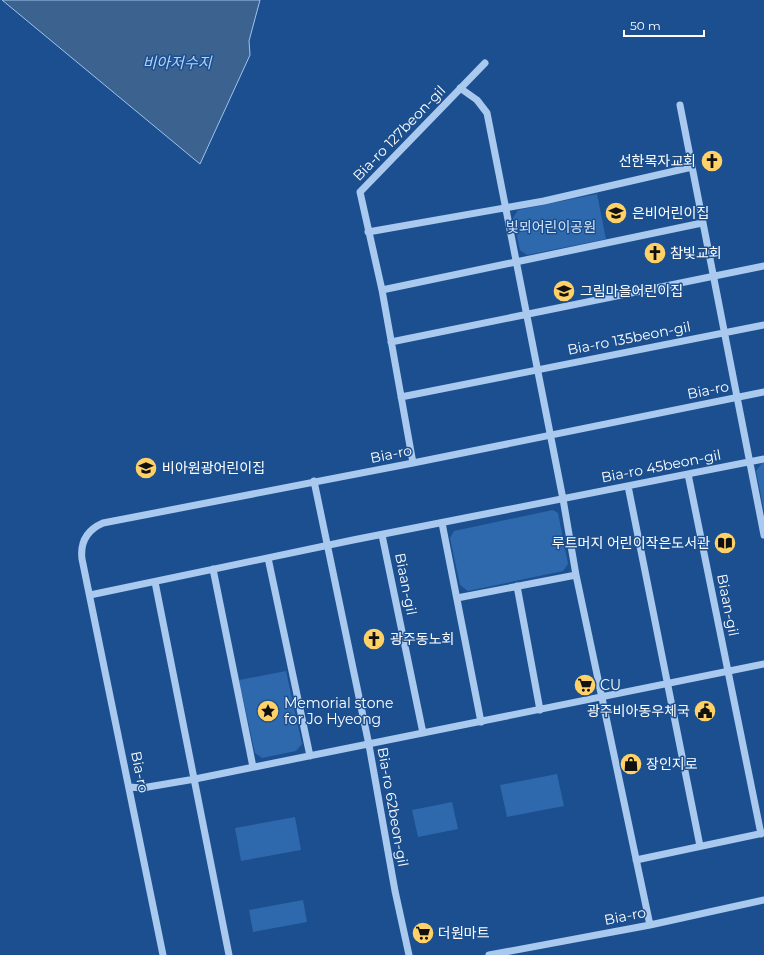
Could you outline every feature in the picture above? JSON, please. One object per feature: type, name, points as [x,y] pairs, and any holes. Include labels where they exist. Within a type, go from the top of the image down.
[{"type":"street","name":"Bia-ro 127beon-gil","points":[[413,463],[382,290],[360,192],[485,63]]},
{"type":"street","points":[[460,88],[477,100],[487,113],[564,499],[576,575],[650,925]]},
{"type":"street","points":[[680,105],[764,535]]},
{"type":"street","points":[[368,232],[544,201],[692,167]]},
{"type":"street","points":[[382,290],[702,223]]},
{"type":"street","points":[[391,342],[764,266]]},
{"type":"street","name":"Bia-ro 135beon-gil","points":[[538,369],[764,325]]},
{"type":"street","points":[[401,397],[538,369]]},
{"type":"street","name":"Bia-ro","points":[[163,955],[81,550],[88,533],[103,523],[413,463],[550,434],[764,392]]},
{"type":"street","name":"Bia-ro 45beon-gil","points":[[564,499],[764,459]]},
{"type":"street","name":"Biaan-gil","points":[[688,474],[762,834]]},
{"type":"street","name":"Bia-ro 62beon-gil","points":[[314,481],[369,745],[395,891],[409,955]]},
{"type":"street","points":[[628,486],[700,846]]},
{"type":"street","points":[[90,595],[564,499]]},
{"type":"street","points":[[442,523],[481,722]]},
{"type":"street","name":"Biaan-gil","points":[[382,535],[423,733]]},
{"type":"street","points":[[268,558],[310,756]]},
{"type":"street","points":[[213,569],[253,767]]},
{"type":"street","points":[[456,598],[576,575]]},
{"type":"street","points":[[155,582],[229,955]]},
{"type":"street","points":[[517,586],[540,710]]},
{"type":"street","points":[[130,787],[142,788],[195,779],[764,664]]},
{"type":"street","points":[[636,860],[762,834]]},
{"type":"street","name":"Bia-ro","points":[[489,955],[650,925],[764,900]]},
{"type":"green space","name":"빛뫼어린이공원","points":[[597,194],[606,239],[527,255],[520,250],[513,218],[518,210]]},
{"type":"green space","points":[[762,463],[764,463],[764,511],[756,471]]},
{"type":"green space","points":[[553,510],[558,513],[568,564],[563,571],[468,591],[460,585],[450,538],[454,531]]},
{"type":"green space","points":[[286,671],[302,744],[296,751],[262,758],[255,753],[239,680]]},
{"type":"green space","points":[[557,774],[564,806],[507,817],[500,785]]},
{"type":"green space","points":[[452,802],[458,829],[418,837],[412,810]]},
{"type":"green space","points":[[295,817],[301,850],[241,861],[235,828]]},
{"type":"green space","points":[[303,900],[307,922],[253,932],[249,910]]},
{"type":"water","name":"비아저수지","points":[[2,0],[260,0],[249,41],[250,55],[200,164]]},
{"type":"place","name":"선한목자교회","points":[[712,161]]},
{"type":"place","name":"은비어린이집","points":[[616,213]]},
{"type":"place","name":"참빛교회","points":[[655,253]]},
{"type":"place","name":"그림마을어린이집","points":[[564,291]]},
{"type":"place","name":"비아원광어린이집","points":[[146,468]]},
{"type":"place","name":"루트머지 어린이작은도서관","points":[[725,543]]},
{"type":"place","name":"광주동노회","points":[[374,639]]},
{"type":"place","name":"CU","points":[[585,685]]},
{"type":"place","name":"Memorial stone for Jo Hyeong","points":[[268,711]]},
{"type":"place","name":"광주비아동우체국","points":[[705,711]]},
{"type":"place","name":"장인지로","points":[[631,764]]},
{"type":"place","name":"더원마트","points":[[423,933]]}]
